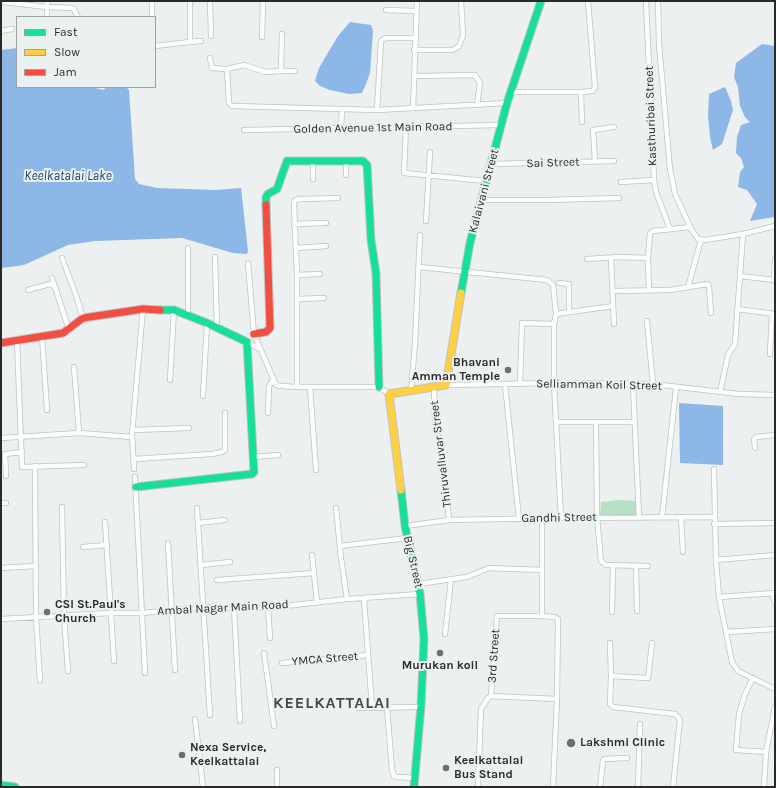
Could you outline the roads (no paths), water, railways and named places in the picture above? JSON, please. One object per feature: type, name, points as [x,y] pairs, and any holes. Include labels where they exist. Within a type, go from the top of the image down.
[{"type":"street","points":[[47,1],[47,16]]},
{"type":"street","points":[[152,1],[152,16]]},
{"type":"street","points":[[190,1],[190,42]]},
{"type":"street","points":[[210,1],[211,36]]},
{"type":"street","points":[[262,38],[263,1]]},
{"type":"street","points":[[413,108],[417,1]]},
{"type":"street","points":[[414,50],[453,50],[459,46],[463,36],[461,1]]},
{"type":"street","name":"Kalaivani Street","points":[[446,385],[464,272],[486,180],[507,103],[541,1]]},
{"type":"street","points":[[511,92],[581,92],[592,90],[595,87],[588,1]]},
{"type":"street","name":"Kasthuribai Street","points":[[646,1],[654,180],[656,192],[670,229]]},
{"type":"street","points":[[658,1],[670,169],[675,194],[690,227],[696,237],[701,240],[743,234],[775,226]]},
{"type":"street","points":[[3,2],[47,7],[73,8],[77,16]]},
{"type":"street","points":[[386,10],[416,11]]},
{"type":"street","points":[[1,30],[12,29]]},
{"type":"street","points":[[281,71],[282,34]]},
{"type":"street","points":[[377,110],[381,41],[385,38],[415,38]]},
{"type":"street","points":[[156,46],[201,41]]},
{"type":"street","points":[[210,58],[212,68],[227,69],[244,65],[265,72],[295,71]]},
{"type":"street","points":[[227,69],[229,103],[232,106],[377,110],[507,103]]},
{"type":"street","points":[[414,76],[475,75],[480,83],[476,105]]},
{"type":"street","points":[[581,92],[582,122]]},
{"type":"street","points":[[341,128],[342,109]]},
{"type":"street","name":"Golden Avenue 1st Main Road","points":[[244,130],[502,125]]},
{"type":"street","points":[[406,127],[404,173],[486,180]]},
{"type":"street","points":[[595,161],[593,130],[614,127]]},
{"type":"street","points":[[426,221],[430,152]]},
{"type":"street","points":[[346,160],[346,175]]},
{"type":"street","name":"Sai Street","points":[[491,164],[614,160]]},
{"type":"street","points":[[254,334],[266,332],[270,328],[266,197],[268,194],[277,189],[284,164],[287,161],[363,161],[367,165],[371,240],[376,273],[379,386]]},
{"type":"street","points":[[313,161],[313,178]]},
{"type":"street","points":[[621,182],[654,180]]},
{"type":"street","points":[[296,387],[297,276],[294,204],[295,200],[338,198]]},
{"type":"street","points":[[482,200],[619,198]]},
{"type":"street","points":[[294,224],[326,223]]},
{"type":"street","points":[[649,290],[648,258],[650,233],[653,231],[690,227]]},
{"type":"street","points":[[720,392],[728,355],[735,344],[743,234]]},
{"type":"street","points":[[411,391],[420,235]]},
{"type":"street","points":[[688,287],[701,240]]},
{"type":"street","points":[[296,248],[326,246]]},
{"type":"street","points":[[188,248],[188,316]]},
{"type":"street","points":[[216,257],[218,328]]},
{"type":"street","points":[[62,258],[83,318]]},
{"type":"street","points":[[611,258],[614,324]]},
{"type":"street","points":[[587,259],[648,258]]},
{"type":"street","points":[[740,276],[774,280],[775,260]]},
{"type":"street","points":[[248,263],[254,334],[276,385],[296,387],[379,386],[389,394],[446,385]]},
{"type":"street","points":[[419,267],[547,280],[553,285],[556,314],[554,324],[554,383],[561,518]]},
{"type":"street","points":[[297,276],[320,274]]},
{"type":"street","points":[[52,278],[69,330]]},
{"type":"street","points":[[559,283],[570,284],[569,312]]},
{"type":"street","points":[[28,290],[46,284],[53,285],[55,288]]},
{"type":"street","points":[[613,291],[670,290],[706,284],[709,285],[711,313]]},
{"type":"street","points":[[297,299],[324,298]]},
{"type":"street","points":[[556,314],[613,306]]},
{"type":"street","points":[[1,343],[63,333],[83,318],[143,309],[174,310],[207,323],[260,349]]},
{"type":"street","points":[[134,469],[132,437],[143,309]]},
{"type":"street","points":[[738,309],[774,314],[770,354]]},
{"type":"street","points":[[170,380],[174,310]]},
{"type":"street","points":[[647,321],[653,384]]},
{"type":"street","points":[[203,396],[207,323]]},
{"type":"street","points":[[520,384],[522,323],[554,324]]},
{"type":"street","points":[[42,336],[47,410]]},
{"type":"street","points":[[17,340],[22,467],[84,465]]},
{"type":"street","points":[[136,487],[252,474],[254,472],[246,342]]},
{"type":"street","points":[[74,367],[80,433]]},
{"type":"street","points":[[268,413],[269,386],[273,380]]},
{"type":"street","name":"Selliamman Koil Street","points":[[446,385],[554,383],[653,384],[676,388],[720,392],[775,395]]},
{"type":"street","points":[[504,384],[518,519]]},
{"type":"street","points":[[633,384],[639,517]]},
{"type":"street","points":[[310,387],[316,470]]},
{"type":"street","name":"Thiruvalluvar Street","points":[[434,387],[435,422],[443,461],[449,520]]},
{"type":"street","points":[[662,517],[676,388]]},
{"type":"street","name":"Big Street","points":[[389,394],[405,526],[420,594],[424,639],[421,707],[414,787]]},
{"type":"street","points":[[134,459],[212,454],[222,452],[225,450],[224,413]]},
{"type":"street","points":[[556,422],[634,422]]},
{"type":"street","points":[[596,423],[597,517],[601,561],[606,565],[613,566],[648,566]]},
{"type":"street","points":[[133,430],[189,428]]},
{"type":"street","points":[[1,438],[80,433],[132,437]]},
{"type":"street","points":[[755,448],[754,439],[756,437],[775,435]]},
{"type":"street","points":[[6,476],[5,454],[22,452]]},
{"type":"street","points":[[254,457],[278,455]]},
{"type":"street","points":[[35,466],[36,617],[40,681]]},
{"type":"street","points":[[714,469],[714,524],[719,597],[732,662],[738,671],[775,689]]},
{"type":"street","points":[[135,477],[145,673]]},
{"type":"street","points":[[62,507],[64,616],[68,671]]},
{"type":"street","points":[[197,508],[210,715]]},
{"type":"street","points":[[336,508],[347,599]]},
{"type":"street","name":"Gandhi Street","points":[[405,526],[449,520],[597,517],[714,517]]},
{"type":"street","points":[[681,517],[683,552]]},
{"type":"street","points":[[542,518],[542,616],[555,617],[558,619],[557,699],[553,787]]},
{"type":"street","points":[[198,523],[225,520]]},
{"type":"street","points":[[105,522],[114,661]]},
{"type":"street","points":[[714,524],[775,523]]},
{"type":"street","points":[[340,546],[407,538]]},
{"type":"street","points":[[168,543],[175,670]]},
{"type":"street","points":[[83,547],[106,545]]},
{"type":"street","points":[[312,555],[317,602]]},
{"type":"street","points":[[716,560],[775,556]]},
{"type":"street","points":[[201,565],[230,562]]},
{"type":"street","points":[[1,568],[35,566]]},
{"type":"street","points":[[612,612],[613,566]]},
{"type":"street","points":[[636,566],[637,611]]},
{"type":"street","points":[[418,584],[467,577],[489,568],[542,570]]},
{"type":"street","points":[[217,580],[314,573]]},
{"type":"street","points":[[445,634],[451,579]]},
{"type":"street","points":[[719,597],[774,593],[775,604]]},
{"type":"street","name":"Ambal Nagar Main Road","points":[[1,619],[110,613],[142,613],[204,607],[268,608],[347,599],[420,594]]},
{"type":"street","points":[[364,598],[372,707]]},
{"type":"street","points":[[234,608],[240,721]]},
{"type":"street","points":[[268,608],[270,638]]},
{"type":"street","name":"3rd Street","points":[[491,696],[496,616],[542,616]]},
{"type":"street","points":[[726,632],[775,628]]},
{"type":"street","points":[[610,643],[610,704],[613,707],[675,714],[680,719],[673,787]]},
{"type":"street","points":[[611,676],[648,678],[652,643]]},
{"type":"street","points":[[264,653],[274,726]]},
{"type":"street","name":"YMCA Street","points":[[282,663],[368,656]]},
{"type":"street","points":[[753,678],[745,694],[739,714],[736,750],[766,752]]},
{"type":"street","points":[[478,787],[481,709],[488,698],[491,696],[557,699]]},
{"type":"street","points":[[387,707],[392,770],[394,776],[415,778]]},
{"type":"street","points":[[358,708],[421,707]]},
{"type":"street","points":[[764,787],[766,752],[775,707]]},
{"type":"street","points":[[195,719],[203,787]]},
{"type":"street","points":[[638,787],[640,724]]},
{"type":"street","points":[[600,787],[603,760],[627,758]]},
{"type":"street","points":[[277,770],[277,787]]},
{"type":"street","points":[[1,785],[15,787]]},
{"type":"water","points":[[350,22],[371,25],[373,31],[370,73],[366,84],[362,93],[349,94],[330,90],[320,86],[315,81],[319,68],[326,56],[338,36]]},
{"type":"water","points":[[762,44],[775,46],[775,217],[750,221],[757,204],[747,190],[738,187],[740,172],[744,167],[741,158],[736,153],[737,137],[741,125],[750,122],[745,117],[740,106],[738,87],[734,77],[736,63]]},
{"type":"water","name":"Keelkatalai Lake","points":[[16,48],[16,88],[96,88],[103,90],[106,88],[127,88],[129,90],[135,179],[139,184],[157,188],[216,190],[241,188],[248,251],[247,254],[233,253],[182,238],[95,241],[68,245],[24,265],[1,268],[1,50]]},
{"type":"water","points":[[725,87],[733,110],[722,144],[713,150],[708,116],[709,94]]},
{"type":"water","points":[[679,403],[723,406],[723,465],[680,463]]},
{"type":"place","name":"Bhavani Amman Temple","points":[[508,370]]},
{"type":"place","name":"CSI St.Paul's Church","points":[[47,612]]},
{"type":"place","name":"Murukan koil","points":[[440,653]]},
{"type":"place","name":"Lakshmi Clinic","points":[[571,743]]},
{"type":"place","name":"Nexa Service, Keelkattalai","points":[[182,755]]},
{"type":"place","name":"Keelkattalai Bus Stand","points":[[446,768]]},
{"type":"district","name":"KEELKATTALAI","points":[[332,703]]}]
